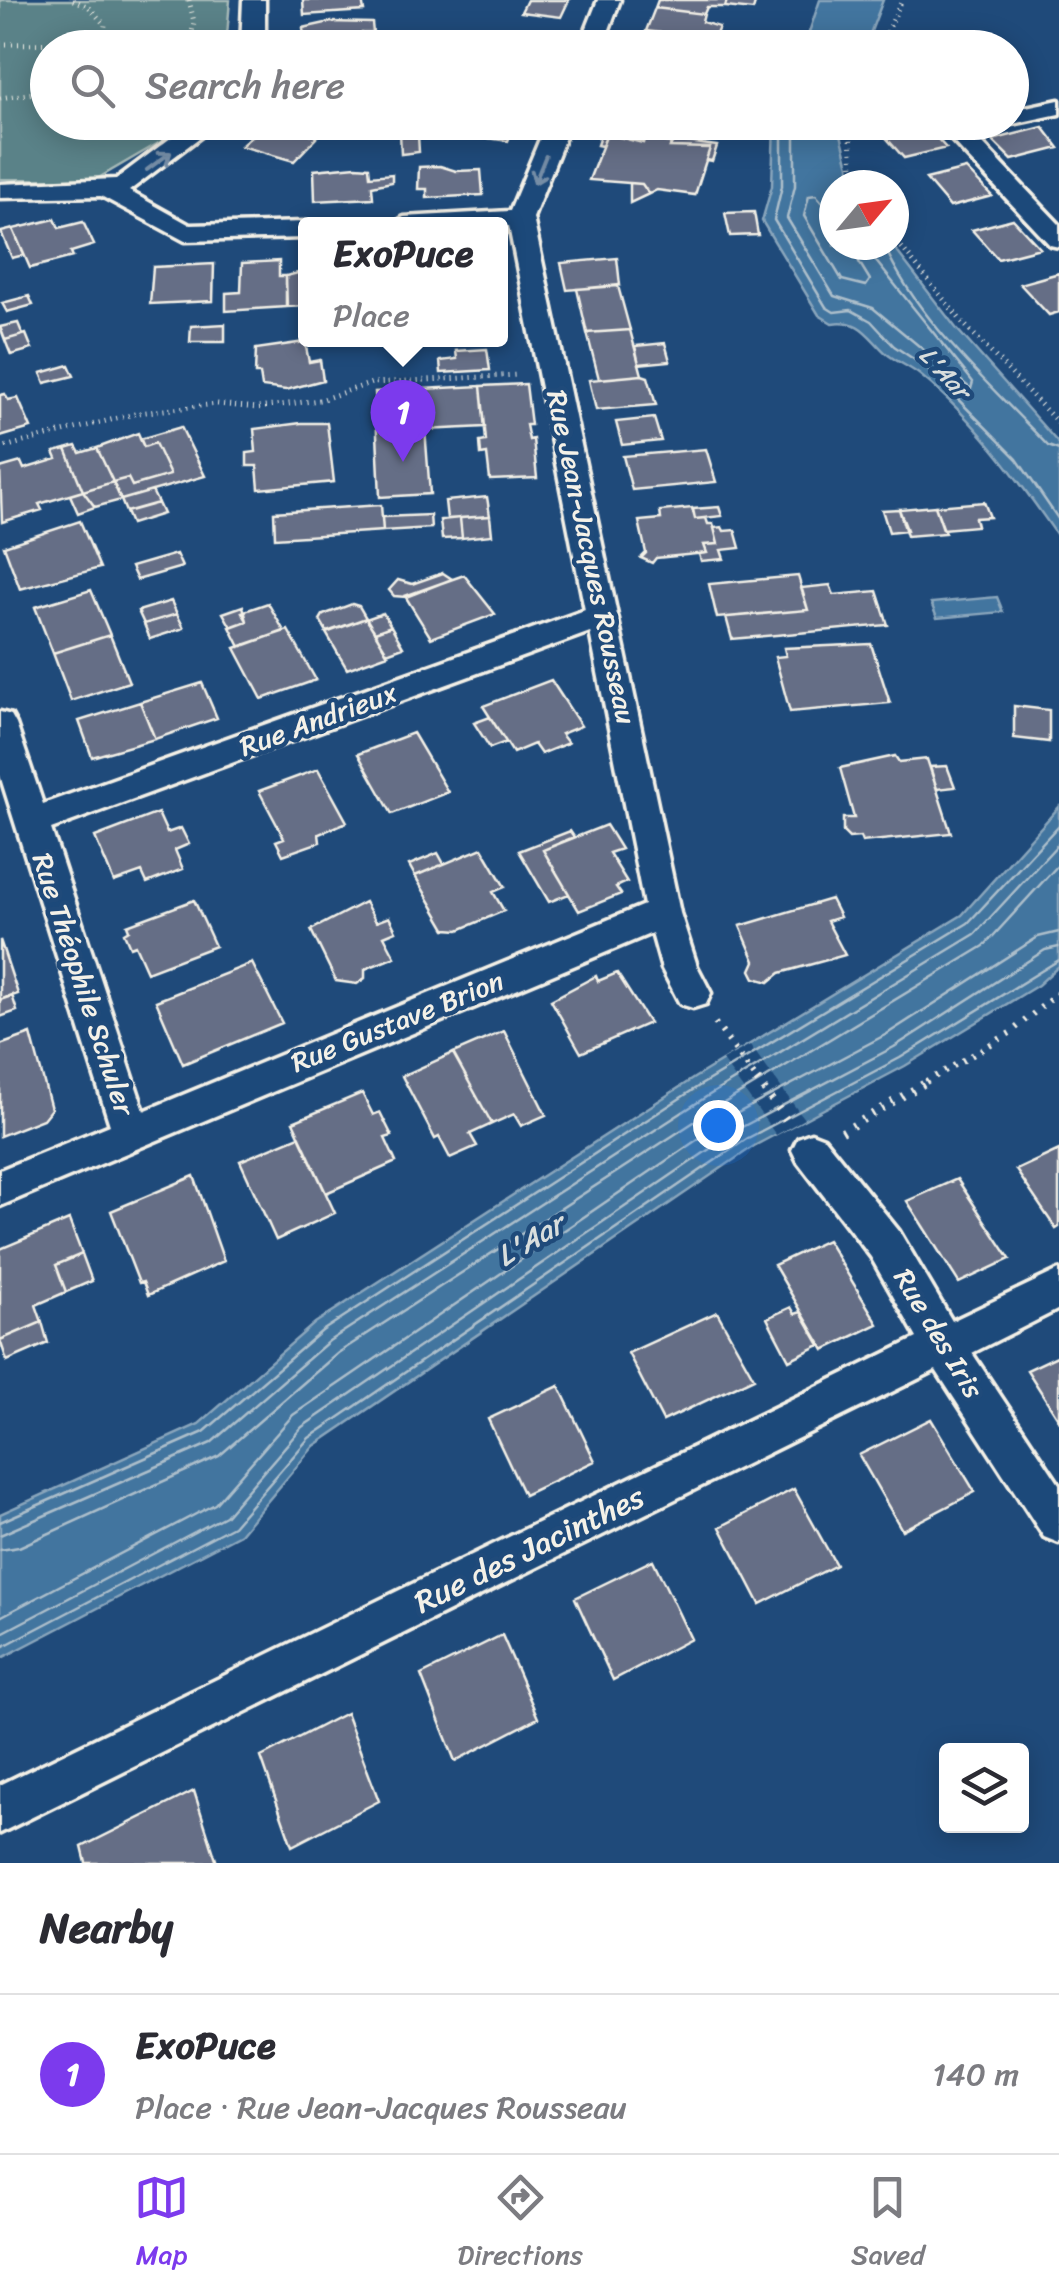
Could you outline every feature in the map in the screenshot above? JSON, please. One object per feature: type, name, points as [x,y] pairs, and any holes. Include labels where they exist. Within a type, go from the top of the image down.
[{"type":"street","points":[[254,0],[254,30]]},
{"type":"street","points":[[598,30],[610,0]]},
{"type":"street","points":[[1029,113],[1059,107]]},
{"type":"street","points":[[0,191],[109,190],[138,177],[185,140]]},
{"type":"street","points":[[508,219],[520,218],[552,140]]},
{"type":"street","points":[[965,140],[1059,239]]},
{"type":"street","points":[[109,190],[186,232],[298,230]]},
{"type":"street","name":"Rue Jean-Jacques Rousseau","points":[[520,218],[605,615],[663,913],[680,969],[693,993]]},
{"type":"street","name":"Rue Andrieux","points":[[32,822],[605,615]]},
{"type":"street","name":"Rue Théophile Schuler","points":[[0,724],[132,1130]]},
{"type":"street","name":"Rue Gustave Brion","points":[[0,1188],[132,1130],[663,913]]},
{"type":"street","name":"Rue des Iris","points":[[811,1150],[885,1244],[943,1345],[1059,1522]]},
{"type":"street","name":"Rue des Jacinthes","points":[[0,1810],[1059,1289]]},
{"type":"path","points":[[74,0],[89,7],[104,24],[104,30]]},
{"type":"path","points":[[189,0],[193,30]]},
{"type":"path","points":[[888,30],[902,0]]},
{"type":"path","points":[[0,44],[30,44]]},
{"type":"path","points":[[0,98],[30,94]]},
{"type":"path","points":[[851,140],[854,170]]},
{"type":"path","points":[[909,256],[963,323],[1059,424]]},
{"type":"path","points":[[0,448],[138,413],[217,404],[257,408],[320,400],[372,382],[554,373]]},
{"type":"path","points":[[811,1150],[1010,1034],[1059,992]]},
{"type":"path","points":[[733,1048],[782,1114]]},
{"type":"green space","points":[[0,0],[230,0],[227,30],[30,30],[30,140],[163,140],[95,180],[0,179]]},
{"type":"water","points":[[820,0],[883,0],[872,30],[810,30]]},
{"type":"water","name":"L'Aar","points":[[773,140],[842,140],[850,170],[819,170],[819,260],[904,260],[956,328],[1059,444],[1059,538],[995,451],[940,392],[887,354],[857,326],[832,323],[819,315],[762,221],[772,186]]},
{"type":"water","points":[[997,597],[1003,612],[937,618],[931,603]]},
{"type":"water","name":"L'Aar","points":[[1059,807],[1059,966],[1038,985],[905,1066],[754,1146],[314,1446],[240,1534],[0,1659],[0,1514],[199,1424],[315,1323],[694,1078],[962,915]]},
{"type":"pier","points":[[750,1045],[804,1119],[776,1135],[722,1060]]},
{"type":"building","points":[[303,0],[362,0],[364,11],[304,15]]},
{"type":"building","points":[[527,0],[569,0],[561,17],[521,12]]},
{"type":"building","points":[[658,0],[727,0],[725,7],[707,7],[704,14],[655,8]]},
{"type":"building","points":[[727,0],[756,0],[753,10],[725,7]]},
{"type":"building","points":[[655,8],[704,14],[702,22],[719,27],[718,30],[646,30]]},
{"type":"building","points":[[330,22],[372,23],[373,30],[303,30]]},
{"type":"building","points":[[1043,127],[1059,148],[1012,160],[992,140],[1029,140],[1029,131]]},
{"type":"building","points":[[248,140],[314,140],[294,161],[241,146]]},
{"type":"building","points":[[400,140],[418,140],[419,152],[401,154]]},
{"type":"building","points":[[605,140],[651,140],[672,143],[670,147],[710,148],[695,195],[657,190],[649,194],[642,184],[589,180]]},
{"type":"building","points":[[671,140],[717,146],[712,161],[706,160],[710,148],[670,147]]},
{"type":"building","points":[[888,140],[939,140],[946,148],[904,158]]},
{"type":"building","points":[[440,166],[456,171],[481,170],[483,195],[427,198],[427,189],[418,189],[419,167]]},
{"type":"building","points":[[369,167],[370,176],[392,174],[392,182],[372,186],[373,198],[315,201],[314,170]]},
{"type":"building","points":[[966,169],[992,196],[950,207],[926,179]]},
{"type":"building","points":[[630,183],[642,184],[649,194],[630,203]]},
{"type":"building","points":[[754,212],[758,235],[730,236],[725,213]]},
{"type":"building","points":[[55,219],[59,228],[83,222],[94,245],[71,252],[73,257],[30,268],[13,229]]},
{"type":"building","points":[[1013,219],[1040,248],[998,259],[972,230]]},
{"type":"building","points":[[13,229],[24,255],[12,258],[1,232]]},
{"type":"building","points":[[617,258],[620,285],[567,290],[561,263]]},
{"type":"building","points":[[279,261],[279,276],[286,276],[286,307],[226,311],[226,293],[241,292],[242,263]]},
{"type":"building","points":[[214,264],[213,301],[150,304],[153,267]]},
{"type":"building","points":[[298,273],[298,306],[287,307],[286,276]]},
{"type":"building","points":[[1059,273],[1059,312],[1049,315],[1020,284]]},
{"type":"building","points":[[618,286],[630,330],[587,333],[577,289]]},
{"type":"building","points":[[29,296],[33,305],[7,312],[2,303]]},
{"type":"building","points":[[18,323],[23,335],[5,340],[0,327]]},
{"type":"building","points":[[225,324],[225,342],[190,342],[191,326]]},
{"type":"building","points":[[630,330],[642,375],[599,379],[587,333]]},
{"type":"building","points":[[26,334],[32,349],[11,355],[5,340]]},
{"type":"building","points":[[298,343],[298,347],[306,347],[309,362],[320,360],[323,380],[286,390],[262,387],[260,374],[255,374],[256,349]]},
{"type":"building","points":[[665,343],[670,361],[639,364],[635,346]]},
{"type":"building","points":[[487,349],[490,370],[441,373],[440,361],[457,359],[456,351]]},
{"type":"building","points":[[69,365],[74,376],[45,383],[41,373]]},
{"type":"building","points":[[648,377],[656,405],[596,410],[589,380]]},
{"type":"building","points":[[526,384],[531,425],[526,425],[529,440],[533,439],[537,478],[490,480],[487,454],[481,455],[480,442],[486,441],[481,386]]},
{"type":"building","points":[[481,386],[485,427],[425,430],[422,389]]},
{"type":"building","points":[[422,389],[430,494],[380,497],[375,392]]},
{"type":"building","points":[[5,394],[8,400],[18,398],[31,428],[0,437],[0,395]]},
{"type":"building","points":[[654,418],[661,441],[622,445],[616,422]]},
{"type":"building","points":[[327,423],[334,482],[259,489],[257,466],[247,466],[247,453],[256,452],[254,429]]},
{"type":"building","points":[[181,427],[205,476],[121,500],[113,482],[128,478],[132,486],[170,475],[155,443],[144,447],[140,439]]},
{"type":"building","points":[[138,433],[144,447],[155,443],[170,475],[132,486],[128,478],[113,482],[97,448]]},
{"type":"building","points":[[76,446],[80,453],[97,448],[113,482],[83,491],[66,449]]},
{"type":"building","points":[[66,449],[83,491],[39,504],[42,510],[2,522],[0,468],[21,462],[24,469],[57,459],[54,452]]},
{"type":"building","points":[[706,449],[716,482],[632,490],[623,456]]},
{"type":"building","points":[[113,482],[121,500],[95,507],[83,491]]},
{"type":"building","points":[[83,491],[95,507],[78,513],[70,495]]},
{"type":"building","points":[[152,491],[158,503],[126,512],[121,500]]},
{"type":"building","points":[[487,497],[490,516],[447,519],[445,501]]},
{"type":"building","points":[[984,502],[990,517],[975,518],[977,526],[943,529],[935,506]]},
{"type":"building","points":[[158,503],[163,514],[131,524],[126,512]]},
{"type":"building","points":[[381,505],[383,531],[275,538],[274,512]]},
{"type":"building","points":[[935,506],[945,533],[907,536],[899,509]]},
{"type":"building","points":[[719,507],[722,516],[695,519],[693,509]]},
{"type":"building","points":[[692,508],[695,519],[706,518],[708,524],[713,524],[718,544],[704,545],[707,553],[656,558],[652,563],[641,558],[646,553],[639,521],[661,519],[660,511]]},
{"type":"building","points":[[899,509],[907,530],[889,532],[882,510]]},
{"type":"building","points":[[430,515],[431,528],[383,531],[382,517]]},
{"type":"building","points":[[490,516],[492,535],[462,538],[460,518]]},
{"type":"building","points":[[460,518],[462,538],[442,539],[440,520]]},
{"type":"building","points":[[80,521],[100,568],[20,589],[4,546]]},
{"type":"building","points":[[722,527],[724,531],[735,530],[740,548],[721,550],[724,559],[701,561],[699,554],[707,553],[704,545],[718,544],[714,528]]},
{"type":"building","points":[[176,554],[182,567],[137,580],[131,567]]},
{"type":"building","points":[[443,573],[452,579],[406,597],[394,596],[389,590],[398,580],[412,584]]},
{"type":"building","points":[[464,575],[495,614],[431,638],[405,596]]},
{"type":"building","points":[[798,576],[808,610],[717,618],[709,584]]},
{"type":"building","points":[[830,585],[834,595],[877,591],[888,625],[732,639],[726,617],[808,610],[801,588]]},
{"type":"building","points":[[91,590],[110,635],[53,653],[35,607]]},
{"type":"building","points":[[171,601],[177,614],[144,624],[138,611]]},
{"type":"building","points":[[268,603],[284,631],[240,647],[230,627],[247,621],[242,612]]},
{"type":"building","points":[[352,604],[359,606],[366,618],[327,632],[320,620],[323,615]]},
{"type":"building","points":[[243,606],[247,621],[231,627],[223,613]]},
{"type":"building","points":[[383,613],[391,626],[375,632],[366,619]]},
{"type":"building","points":[[177,614],[184,628],[150,639],[144,624]]},
{"type":"building","points":[[366,618],[388,654],[347,669],[326,633]]},
{"type":"building","points":[[391,626],[403,647],[387,653],[375,632]]},
{"type":"building","points":[[288,630],[316,680],[262,699],[235,648]]},
{"type":"building","points":[[110,635],[129,682],[71,701],[53,653]]},
{"type":"building","points":[[871,644],[890,703],[790,712],[775,657],[786,656],[784,648]]},
{"type":"building","points":[[551,680],[581,726],[561,734],[568,743],[541,754],[534,744],[513,753],[483,706]]},
{"type":"building","points":[[202,683],[217,718],[155,739],[140,702]]},
{"type":"building","points":[[140,702],[155,739],[92,757],[79,721]]},
{"type":"building","points":[[1014,706],[1049,710],[1049,742],[1014,738]]},
{"type":"building","points":[[490,717],[506,742],[490,748],[474,723]]},
{"type":"building","points":[[413,733],[448,792],[392,814],[358,754]]},
{"type":"building","points":[[895,756],[899,762],[927,759],[951,833],[862,842],[860,837],[849,838],[843,832],[843,818],[854,818],[840,768]]},
{"type":"building","points":[[947,766],[955,787],[937,789],[930,767]]},
{"type":"building","points":[[318,769],[347,822],[319,834],[320,842],[283,855],[276,841],[284,838],[259,791]]},
{"type":"building","points":[[158,813],[167,833],[181,828],[189,844],[175,850],[183,869],[147,883],[142,872],[114,882],[95,837]]},
{"type":"building","points":[[606,825],[621,849],[609,853],[627,882],[616,887],[621,894],[579,911],[543,850]]},
{"type":"building","points":[[570,831],[574,837],[543,850],[569,894],[549,902],[519,851]]},
{"type":"building","points":[[482,848],[505,887],[493,892],[504,911],[459,930],[446,929],[415,876]]},
{"type":"building","points":[[438,853],[444,864],[415,876],[409,865]]},
{"type":"building","points":[[831,899],[840,917],[827,921],[845,955],[780,973],[769,982],[755,978],[751,970],[755,961],[740,926]]},
{"type":"building","points":[[194,900],[215,946],[147,972],[135,945],[130,947],[124,933],[129,930],[127,925]]},
{"type":"building","points":[[365,902],[376,922],[389,917],[396,931],[384,936],[395,957],[365,969],[365,978],[357,984],[336,981],[311,930]]},
{"type":"building","points":[[0,940],[18,994],[0,1000]]},
{"type":"building","points":[[252,963],[282,1023],[183,1064],[156,1001]]},
{"type":"building","points":[[617,973],[649,1023],[581,1053],[551,1000],[596,976],[598,981]]},
{"type":"building","points":[[12,995],[17,1011],[0,1017],[0,1000]]},
{"type":"building","points":[[504,1031],[546,1115],[521,1126],[514,1114],[492,1124],[453,1053]]},
{"type":"building","points":[[31,1034],[51,1109],[43,1119],[0,1136],[0,1045]]},
{"type":"building","points":[[453,1053],[492,1124],[470,1134],[477,1146],[450,1158],[439,1137],[435,1139],[402,1076]]},
{"type":"building","points":[[362,1093],[373,1115],[380,1112],[392,1136],[385,1138],[396,1162],[326,1193],[293,1122]]},
{"type":"building","points":[[299,1136],[335,1213],[276,1240],[240,1161]]},
{"type":"building","points":[[1059,1150],[1059,1227],[1056,1229],[1016,1170]]},
{"type":"building","points":[[194,1176],[224,1261],[148,1295],[143,1282],[139,1283],[111,1211]]},
{"type":"building","points":[[957,1179],[1010,1259],[959,1283],[907,1201]]},
{"type":"building","points":[[69,1220],[82,1254],[56,1265],[66,1292],[36,1305],[42,1322],[0,1340],[0,1249]]},
{"type":"building","points":[[827,1240],[878,1324],[824,1350],[774,1265]]},
{"type":"building","points":[[82,1254],[92,1281],[66,1292],[56,1265]]},
{"type":"building","points":[[791,1307],[795,1314],[801,1312],[820,1345],[789,1360],[767,1318]]},
{"type":"building","points":[[717,1312],[754,1378],[663,1421],[628,1353]]},
{"type":"building","points":[[42,1322],[48,1343],[7,1361],[0,1340]]},
{"type":"building","points":[[1059,1355],[1059,1420],[1027,1370]]},
{"type":"building","points":[[559,1386],[595,1461],[524,1495],[488,1419]]},
{"type":"building","points":[[931,1419],[975,1492],[902,1530],[859,1455]]},
{"type":"building","points":[[794,1489],[836,1565],[760,1604],[720,1527]]},
{"type":"building","points":[[653,1560],[691,1639],[613,1680],[575,1598]]},
{"type":"building","points":[[502,1635],[538,1718],[455,1761],[421,1675]]},
{"type":"building","points":[[346,1713],[379,1801],[292,1846],[261,1757]]},
{"type":"building","points":[[194,1791],[217,1863],[86,1863],[82,1847]]},
{"type":"place","name":"ExoPuce","points":[[403,462]]}]
